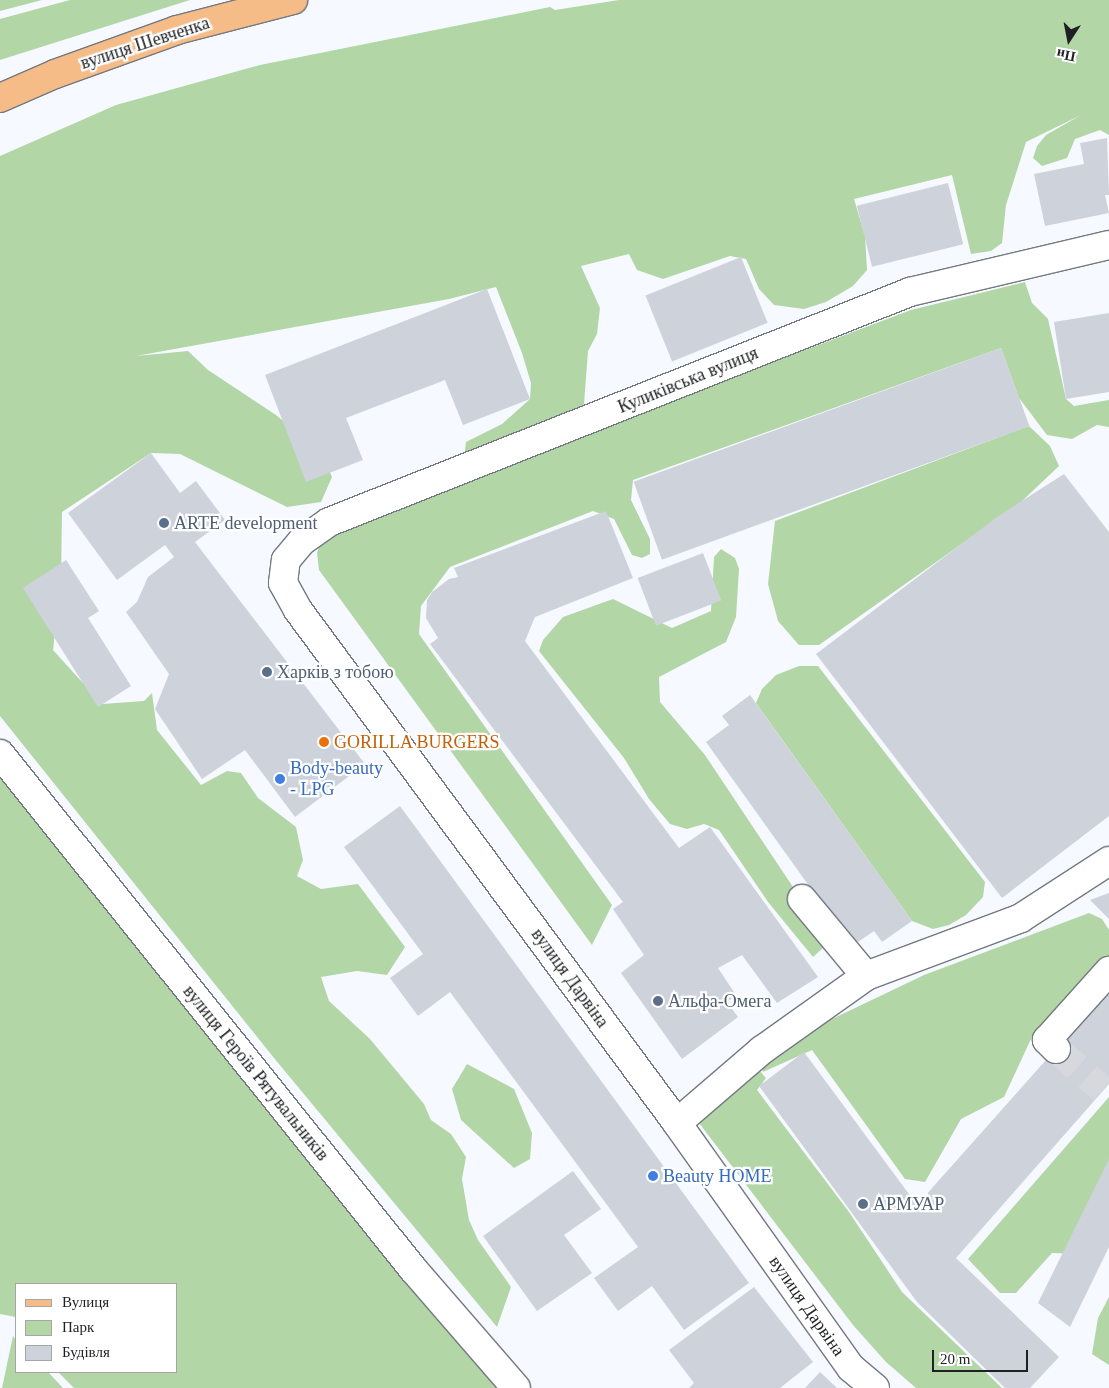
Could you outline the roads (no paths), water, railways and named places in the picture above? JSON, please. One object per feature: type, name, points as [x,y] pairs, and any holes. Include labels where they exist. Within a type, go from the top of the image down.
[{"type":"main road","name":"вулиця Шевченка","points":[[0,98],[55,74],[177,30],[293,0]]},
{"type":"street","name":"Куликівська вулиця","points":[[286,560],[302,541],[330,522],[910,292],[1109,245]]},
{"type":"street","name":"вулиця Дарвіна","points":[[286,560],[283,583],[298,610],[677,1123],[851,1368],[875,1388]]},
{"type":"street","name":"вулиця Героїв Рятувальників","points":[[0,754],[407,1262],[516,1388]]},
{"type":"street","points":[[677,1123],[762,1050],[866,976],[1021,918],[1109,861]]},
{"type":"street","points":[[802,899],[866,976]]},
{"type":"street","points":[[1056,1049],[1047,1040],[1109,971]]},
{"type":"tunnel","points":[[1056,1049],[1103,1090]]},
{"type":"place","name":"ARTE development","points":[[164,523]]},
{"type":"place","name":"Харків з тобою","points":[[267,672]]},
{"type":"place","name":"GORILLA BURGERS","points":[[324,742]]},
{"type":"place","name":"Body-beauty - LPG","points":[[280,779]]},
{"type":"place","name":"Альфа-Омега","points":[[658,1001]]},
{"type":"place","name":"Beauty HOME","points":[[653,1176]]},
{"type":"place","name":"АРМУАР","points":[[863,1204]]}]
